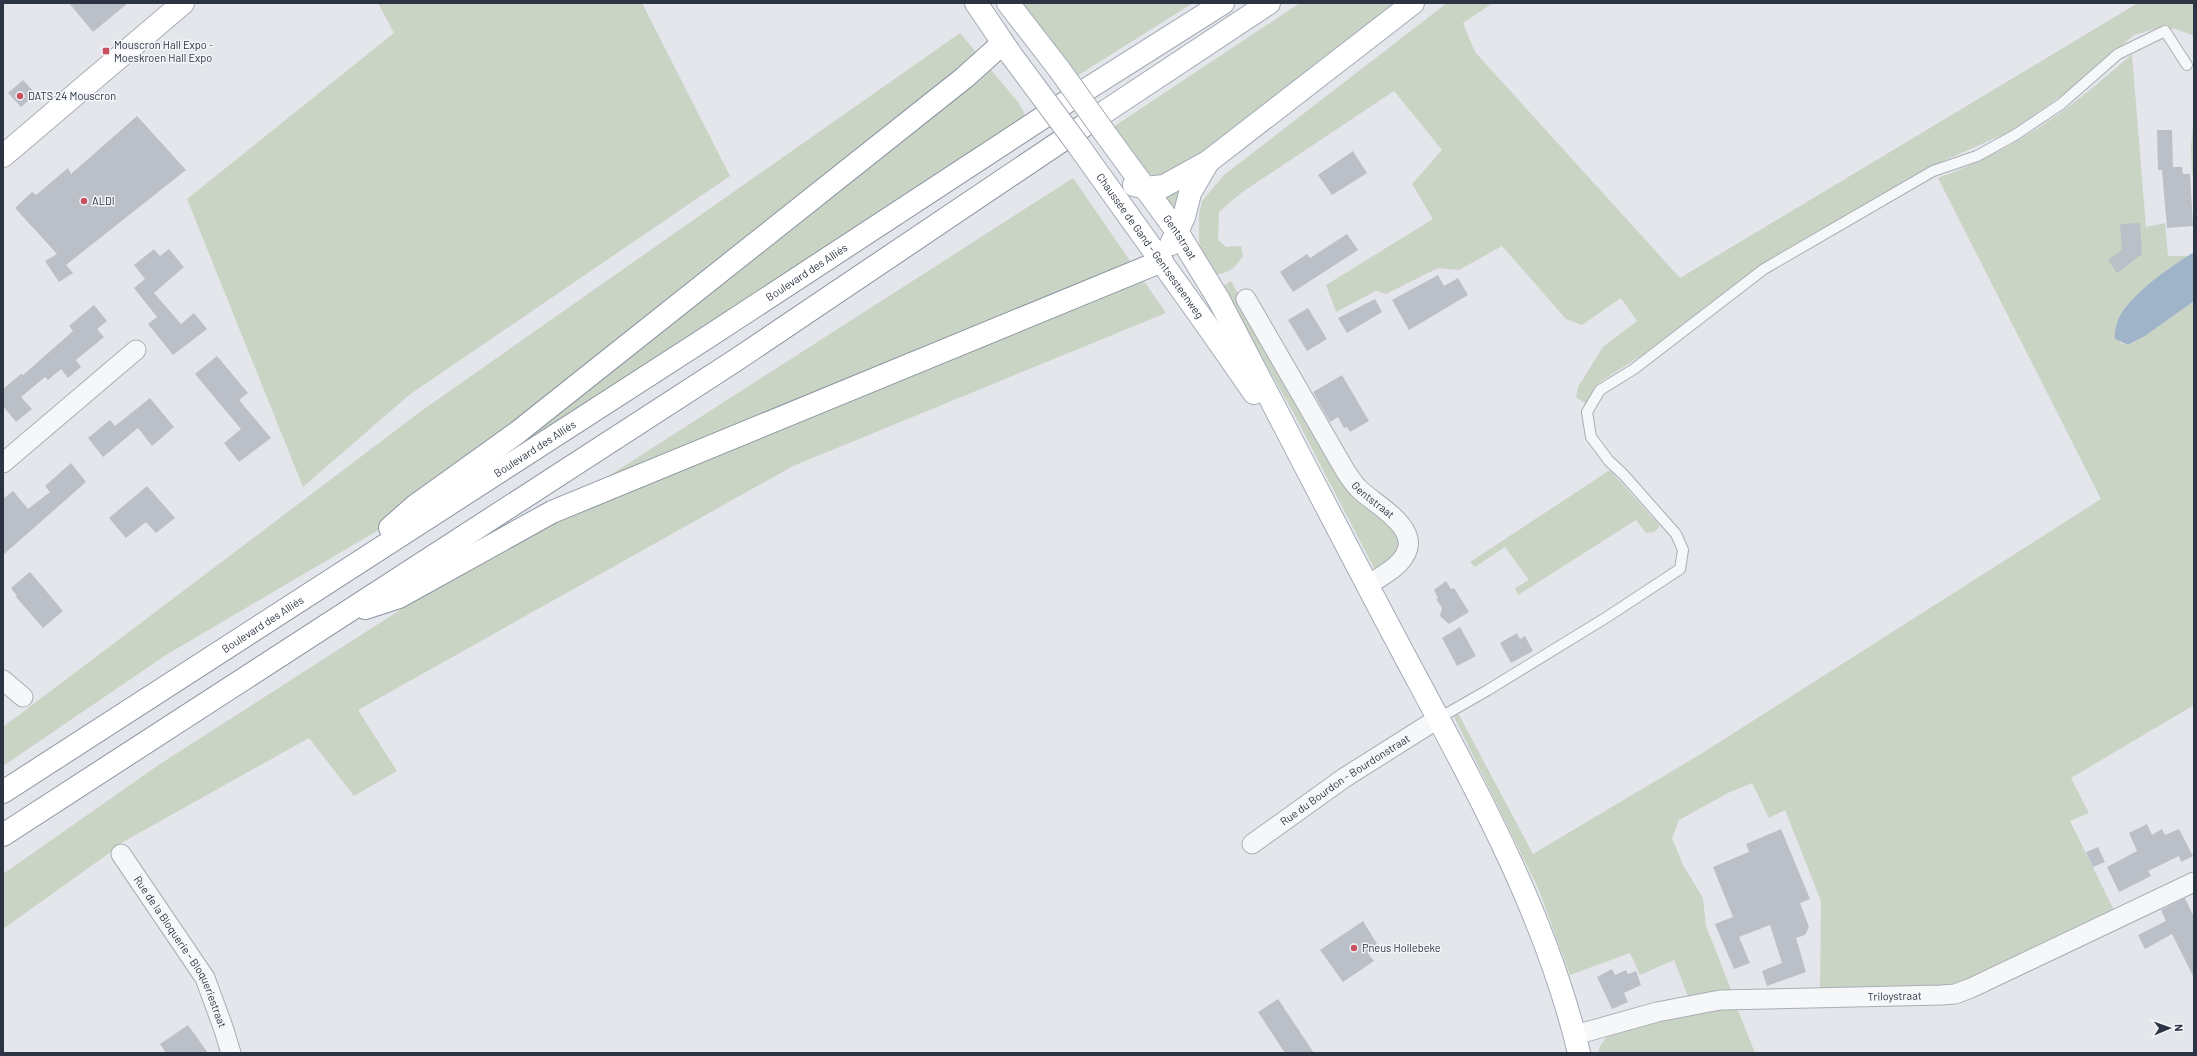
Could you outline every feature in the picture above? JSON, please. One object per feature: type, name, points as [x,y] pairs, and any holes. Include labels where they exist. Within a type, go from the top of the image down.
[{"type":"main road","name":"Chaussée de Gand - Gentsesteenweg","points":[[976,3],[1019,47],[1080,136],[1127,183],[1162,261],[1233,362],[1319,493]]},
{"type":"main road","name":"Gentstraat","points":[[1008,3],[1019,47],[1059,69],[1127,183],[1178,233],[1219,300],[1319,493]]},
{"type":"main road","name":"Boulevard des Alliés","points":[[3,792],[340,573],[714,333],[1065,102],[1223,3]]},
{"type":"main road","points":[[3,835],[1080,136],[1269,3]]},
{"type":"main road","points":[[1127,183],[1164,186],[1208,161],[1413,3]]},
{"type":"main road","points":[[3,156],[176,5]]},
{"type":"main road","points":[[340,573],[415,506],[518,432],[964,78],[1019,47]]},
{"type":"main road","points":[[337,617],[399,597],[552,512],[1162,261],[1178,233],[1190,193],[1208,161]]},
{"type":"main road","points":[[1319,493],[1467,771],[1536,920],[1577,1044]]},
{"type":"street","name":"Gentstraat","points":[[1246,300],[1346,472],[1359,489],[1399,522],[1407,534],[1406,554],[1398,565],[1368,585]]},
{"type":"street","points":[[3,463],[136,350]]},
{"type":"street","points":[[3,680],[23,697]]},
{"type":"street","name":"Rue du Bourdon - Bourdonstraat","points":[[1252,844],[1344,778],[1439,718]]},
{"type":"street","name":"Rue de la Bloquerie - Bloqueriestraat","points":[[121,854],[205,978],[224,1027],[231,1053]]},
{"type":"street","name":"Triloystraat","points":[[1577,1044],[1657,1012],[1720,1000],[1892,997],[1955,994],[1971,988],[2194,882]]},
{"type":"lane","points":[[1439,718],[1601,621],[1680,569],[1683,550],[1676,534],[1623,474],[1609,461],[1591,437],[1587,412],[1600,390],[1634,369],[1764,269],[1933,171],[1977,156],[2015,135],[2061,104],[2118,54],[2165,31],[2187,65]]},
{"type":"green space","points":[[378,3],[642,3],[730,176],[409,395],[303,487],[187,199],[394,33]]},
{"type":"green space","points":[[1022,3],[1193,3],[1077,76]]},
{"type":"green space","points":[[1300,3],[1396,3],[1199,158],[1160,178],[1145,172],[1113,127]]},
{"type":"green space","points":[[1447,3],[1493,3],[1463,23],[1475,52],[1680,278],[2138,3],[2194,3],[2194,36],[2176,29],[2158,28],[2134,35],[2065,93],[2009,132],[1925,169],[1769,260],[1642,355],[1597,384],[1586,404],[1576,397],[1578,387],[1603,347],[1637,321],[1621,298],[1582,325],[1566,319],[1502,246],[1459,270],[1438,268],[1386,294],[1376,291],[1336,312],[1326,285],[1433,219],[1412,184],[1442,150],[1394,91],[1241,193],[1219,212],[1218,240],[1226,247],[1241,246],[1243,256],[1232,269],[1217,274],[1206,261],[1199,242],[1199,215],[1202,201],[1224,175]]},
{"type":"green space","points":[[960,33],[1018,102],[1030,124],[714,333],[166,655],[3,766],[3,727],[424,409]]},
{"type":"green space","points":[[2132,54],[2146,227],[2165,223],[2168,256],[2188,256],[2148,286],[2124,309],[2120,343],[2129,345],[2145,336],[2194,301],[2194,705],[2071,778],[2089,813],[2070,821],[2114,910],[1972,979],[1949,985],[1820,993],[1821,901],[1785,810],[1769,818],[1752,783],[1728,793],[1679,820],[1672,838],[1683,865],[1703,898],[1706,926],[1732,992],[1689,999],[1674,960],[1640,975],[1630,953],[1570,975],[1539,890],[1454,717],[1458,713],[1533,854],[1704,752],[2101,499],[1938,178],[1985,158],[2029,134],[2082,96]]},
{"type":"green space","points":[[2194,115],[2194,174],[2192,175],[2191,148]]},
{"type":"green space","points":[[1073,178],[1166,313],[793,466],[358,710],[397,771],[354,796],[309,738],[121,843],[108,854],[3,929],[3,874],[160,764]]},
{"type":"green space","points":[[1183,187],[1174,214],[1162,196]]},
{"type":"green space","points":[[1231,281],[1325,447],[1396,526],[1403,549],[1382,570],[1374,568],[1294,414],[1222,287]]},
{"type":"green space","points":[[1610,470],[1660,526],[1654,532],[1646,533],[1636,520],[1518,595],[1515,588],[1529,580],[1505,547],[1475,567],[1470,562]]},
{"type":"green space","points":[[1737,1008],[1755,1053],[1598,1053],[1601,1044],[1607,1037],[1617,1031],[1632,1026],[1669,1018]]},
{"type":"water","points":[[2194,252],[2194,301],[2145,336],[2128,345],[2115,339],[2118,319],[2132,300],[2157,277]]},
{"type":"building","points":[[69,3],[128,3],[93,32]]},
{"type":"building","points":[[23,80],[36,94],[21,107],[8,93]]},
{"type":"building","name":"ALDI","points":[[137,116],[186,170],[66,265],[73,273],[59,282],[45,261],[57,254],[15,208],[32,192],[36,195],[68,168],[71,174]]},
{"type":"building","points":[[2157,130],[2172,130],[2173,167],[2182,167],[2183,174],[2190,174],[2193,226],[2167,228],[2162,170],[2158,170]]},
{"type":"building","points":[[1353,151],[1367,173],[1332,195],[1318,175]]},
{"type":"building","points":[[2140,223],[2142,254],[2117,273],[2108,260],[2122,250],[2120,224]]},
{"type":"building","points":[[1347,234],[1358,250],[1293,292],[1280,272],[1307,254],[1310,258]]},
{"type":"building","points":[[154,249],[160,256],[169,249],[184,267],[154,293],[181,324],[194,313],[207,329],[173,355],[148,324],[157,317],[134,288],[145,279],[134,265]]},
{"type":"building","points":[[1438,275],[1444,286],[1458,278],[1468,295],[1409,330],[1392,300]]},
{"type":"building","points":[[1375,299],[1382,312],[1347,333],[1338,318]]},
{"type":"building","points":[[94,305],[107,321],[97,329],[104,337],[76,360],[81,367],[68,378],[61,369],[48,380],[45,377],[21,397],[32,409],[16,422],[3,406],[3,389],[21,374],[23,375],[73,331],[69,326]]},
{"type":"building","points":[[1308,308],[1327,339],[1307,351],[1288,320]]},
{"type":"building","points":[[217,356],[248,393],[239,400],[271,438],[239,462],[224,443],[241,429],[195,374]]},
{"type":"building","points":[[1342,375],[1369,421],[1350,432],[1347,427],[1344,428],[1338,417],[1330,422],[1313,392]]},
{"type":"building","points":[[150,398],[174,427],[152,446],[138,428],[103,457],[88,438],[110,420],[115,426]]},
{"type":"building","points":[[71,463],[86,482],[3,555],[3,499],[13,491],[28,509],[50,492],[45,486]]},
{"type":"building","points":[[147,486],[175,518],[156,533],[146,522],[126,538],[109,518]]},
{"type":"building","points":[[30,572],[63,611],[43,628],[16,597],[17,596],[11,588]]},
{"type":"building","points":[[1446,581],[1451,589],[1454,588],[1469,612],[1449,624],[1440,616],[1442,608],[1436,599],[1438,598],[1434,590]]},
{"type":"building","points":[[1460,627],[1476,656],[1457,666],[1442,638]]},
{"type":"building","points":[[1517,633],[1520,639],[1525,636],[1533,651],[1511,663],[1500,643]]},
{"type":"building","points":[[2147,824],[2152,835],[2162,829],[2165,835],[2179,829],[2193,856],[2181,862],[2179,856],[2148,871],[2151,876],[2119,892],[2107,867],[2137,851],[2129,833]]},
{"type":"building","points":[[1781,829],[1810,899],[1800,903],[1809,927],[1805,935],[1796,938],[1806,972],[1767,986],[1762,971],[1782,963],[1770,925],[1739,937],[1750,963],[1734,969],[1715,924],[1733,917],[1713,867],[1749,852],[1746,844]]},
{"type":"building","points":[[2098,847],[2105,862],[2093,867],[2086,852]]},
{"type":"building","points":[[2185,898],[2194,917],[2194,978],[2172,934],[2145,949],[2138,935],[2166,921],[2161,910]]},
{"type":"building","points":[[1363,921],[1377,944],[1367,952],[1374,961],[1343,982],[1320,950]]},
{"type":"building","points":[[1612,969],[1615,975],[1626,970],[1628,974],[1636,971],[1641,985],[1624,993],[1628,1002],[1612,1009],[1597,977]]},
{"type":"building","points":[[1278,999],[1314,1053],[1285,1053],[1258,1012]]},
{"type":"building","points":[[188,1025],[208,1053],[166,1053],[160,1044]]},
{"type":"place","name":"Mouscron Hall Expo - Moeskroen Hall Expo","points":[[106,51]]},
{"type":"place","name":"DATS 24 Mouscron","points":[[20,96]]},
{"type":"place","name":"ALDI","points":[[84,201]]},
{"type":"place","name":"Pneus Hollebeke","points":[[1354,948]]}]
